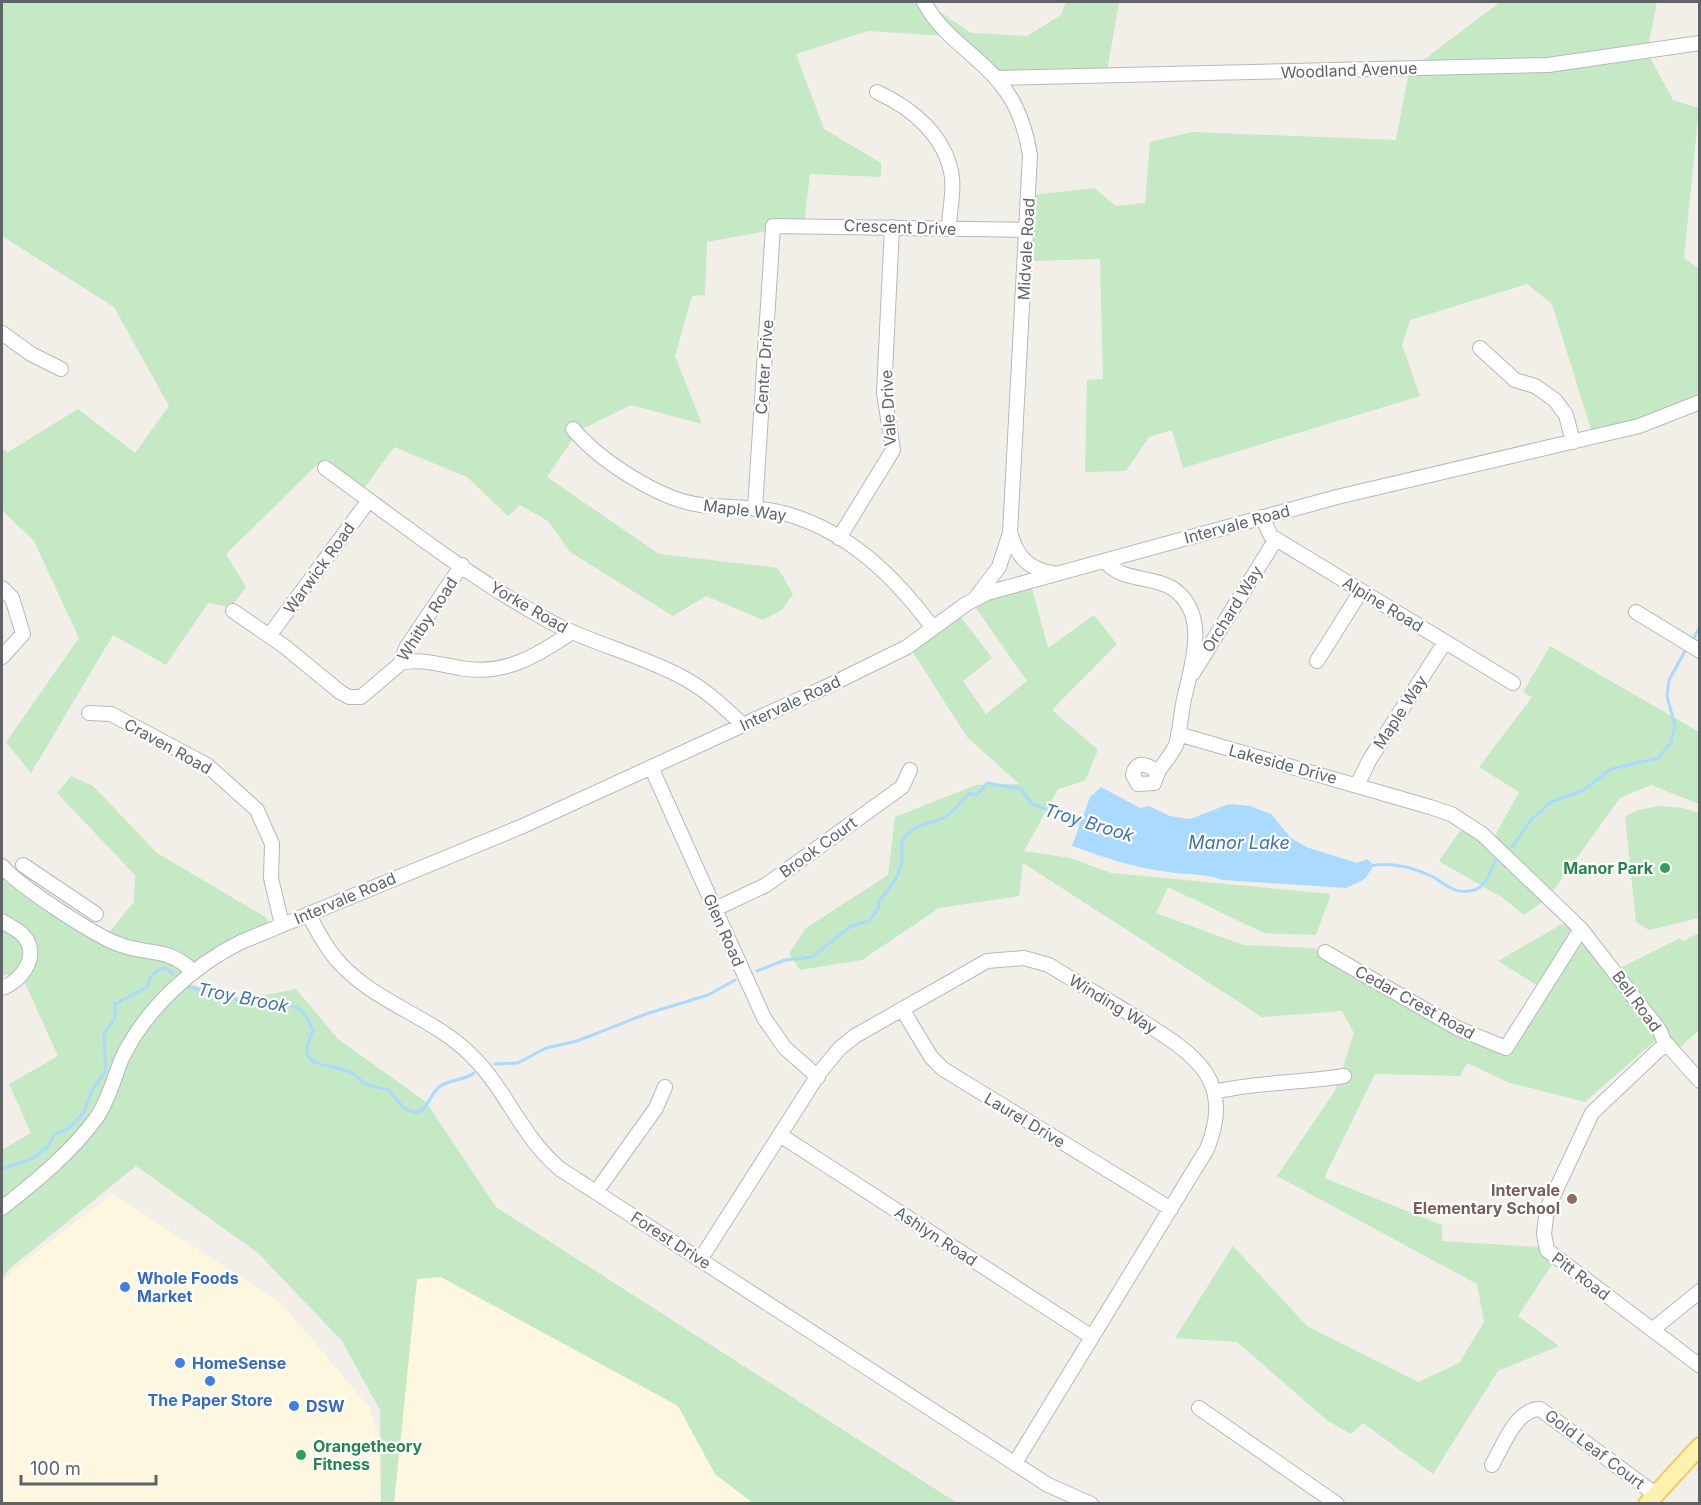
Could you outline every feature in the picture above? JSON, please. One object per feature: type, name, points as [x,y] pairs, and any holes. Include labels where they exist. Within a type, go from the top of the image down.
[{"type":"main road","points":[[1651,1499],[1700,1446]]},
{"type":"street","name":"Midvale Road","points":[[924,2],[947,35],[996,78],[1018,114],[1028,143],[1030,168],[1010,533],[1004,556],[993,578],[966,604]]},
{"type":"street","name":"Woodland Avenue","points":[[996,78],[1548,65],[1700,43]]},
{"type":"street","points":[[877,92],[901,103],[911,111],[935,138],[945,156],[952,178],[949,229]]},
{"type":"street","name":"Crescent Drive","points":[[773,226],[798,224],[1027,230]]},
{"type":"street","name":"Center Drive","points":[[755,509],[773,226]]},
{"type":"street","name":"Vale Drive","points":[[839,538],[893,450],[884,393],[892,227]]},
{"type":"street","points":[[2,333],[31,354],[61,369]]},
{"type":"street","points":[[1480,348],[1515,380],[1535,386],[1555,399],[1566,415],[1573,442]]},
{"type":"street","name":"Intervale Road","points":[[2,1208],[47,1172],[78,1141],[103,1106],[122,1059],[139,1030],[193,971],[218,953],[523,826],[743,725],[900,650],[966,604],[1006,586],[1455,468],[1640,426],[1700,402]]},
{"type":"street","name":"Maple Way","points":[[573,429],[587,446],[637,479],[681,501],[755,509],[803,520],[839,538],[892,577],[933,628]]},
{"type":"street","name":"Yorke Road","points":[[325,468],[462,566],[532,612],[572,632],[676,674],[697,685],[743,725]]},
{"type":"street","name":"Warwick Road","points":[[269,636],[369,500]]},
{"type":"street","name":"Alpine Road","points":[[1262,517],[1271,536],[1514,683]]},
{"type":"street","name":"Midvale Road","points":[[1010,533],[1015,551],[1022,559],[1039,571],[1056,574]]},
{"type":"street","name":"Orchard Way","points":[[1189,680],[1276,539]]},
{"type":"street","points":[[1105,561],[1111,569],[1125,575],[1162,583],[1173,589],[1186,602],[1196,631],[1189,680],[1175,746],[1158,772]]},
{"type":"street","name":"Whitby Road","points":[[269,636],[340,692],[355,698],[364,695],[401,663],[406,648],[462,566]]},
{"type":"street","points":[[2,588],[12,598],[23,634],[2,657]]},
{"type":"street","points":[[1317,661],[1361,591]]},
{"type":"street","points":[[233,611],[269,636]]},
{"type":"street","points":[[1636,612],[1700,651]]},
{"type":"street","points":[[401,663],[416,660],[481,670],[508,667],[540,654],[572,632]]},
{"type":"street","name":"Maple Way","points":[[1358,784],[1370,759],[1445,642]]},
{"type":"street","name":"Craven Road","points":[[89,713],[111,714],[207,765],[257,810],[272,844],[271,878],[282,925]]},
{"type":"street","name":"Lakeside Drive","points":[[1178,734],[1358,784],[1451,814],[1467,823],[1491,842],[1577,925]]},
{"type":"street","name":"Glen Road","points":[[651,767],[773,1034],[818,1077]]},
{"type":"street","name":"Brook Court","points":[[715,909],[766,885],[902,787],[910,770]]},
{"type":"street","points":[[23,865],[96,914]]},
{"type":"street","points":[[2,866],[18,882],[112,942],[168,954],[179,959],[193,971]]},
{"type":"street","points":[[40,896],[48,883]]},
{"type":"street","name":"Forest Drive","points":[[308,914],[327,946],[345,968],[367,987],[466,1050],[487,1073],[533,1143],[560,1169],[1048,1485],[1091,1503]]},
{"type":"street","points":[[2,921],[22,934],[28,944],[30,957],[18,979],[2,988]]},
{"type":"street","name":"Bell Road","points":[[1577,925],[1628,987],[1666,1043],[1700,1081]]},
{"type":"street","name":"Cedar Crest Road","points":[[1325,952],[1457,1028],[1506,1048],[1577,925]]},
{"type":"street","name":"Winding Way","points":[[700,1260],[828,1062],[855,1036],[982,964],[1012,957],[1036,960],[1069,977],[1185,1048],[1206,1071],[1214,1092],[1216,1113],[1212,1137],[1171,1209],[1015,1463]]},
{"type":"street","name":"Laurel Drive","points":[[902,1009],[931,1057],[943,1069],[1171,1209]]},
{"type":"street","name":"Pitt Road","points":[[1666,1043],[1592,1113],[1547,1209],[1544,1234],[1547,1250],[1700,1366]]},
{"type":"street","points":[[1214,1092],[1248,1084],[1304,1082],[1344,1076]]},
{"type":"street","points":[[596,1192],[656,1108],[665,1087]]},
{"type":"street","name":"Ashlyn Road","points":[[780,1135],[1092,1336]]},
{"type":"street","points":[[1652,1330],[1700,1291]]},
{"type":"street","points":[[1199,1408],[1337,1503]]},
{"type":"street","name":"Gold Leaf Court","points":[[1492,1465],[1519,1419],[1528,1411],[1540,1408],[1651,1499]]},
{"type":"shaded area","points":[[112,1194],[281,1303],[369,1407],[379,1437],[380,1503],[2,1503],[2,1285],[12,1271]]},
{"type":"shaded area","points":[[441,1277],[678,1406],[715,1474],[753,1503],[394,1504],[417,1279]]},
{"type":"green space","points":[[2,2],[932,2],[936,9],[971,33],[1027,36],[1061,15],[1066,2],[1119,2],[1106,77],[1000,81],[946,36],[868,31],[796,54],[824,129],[881,163],[881,177],[810,174],[804,224],[707,242],[705,295],[692,296],[675,356],[702,424],[631,405],[578,431],[547,477],[659,554],[778,568],[793,594],[782,610],[763,620],[706,596],[673,616],[570,552],[548,521],[520,505],[508,516],[467,477],[394,447],[360,494],[318,464],[226,554],[246,587],[231,607],[208,603],[166,665],[113,635],[31,773],[6,742],[79,638],[34,541],[2,510],[2,449],[8,452],[78,409],[135,453],[169,406],[114,307],[2,236]]},
{"type":"green space","points":[[1500,2],[1657,2],[1647,52],[1673,100],[1699,108],[1684,258],[1699,269],[1699,395],[1594,439],[1552,304],[1527,284],[1410,320],[1402,345],[1420,396],[1183,468],[1172,430],[1149,437],[1126,471],[1085,472],[1087,380],[1103,379],[1100,259],[1026,261],[1032,195],[1094,188],[1116,206],[1145,203],[1150,142],[1192,132],[1396,140],[1409,71]]},
{"type":"green space","points":[[1030,581],[1048,648],[1094,615],[1117,644],[1052,710],[1098,750],[1085,781],[1058,789],[1024,851],[1070,858],[1111,873],[1331,894],[1316,935],[1264,933],[1168,887],[1156,913],[1243,945],[1314,948],[1501,1047],[1543,989],[1498,961],[1569,920],[1618,969],[1680,938],[1683,941],[1699,933],[1699,1030],[1674,1053],[1659,1037],[1585,1102],[1510,1083],[1467,1063],[1460,1076],[1375,1074],[1324,1178],[1442,1225],[1442,1241],[1540,1247],[1557,1257],[1518,1316],[1559,1346],[1498,1371],[1433,1474],[1363,1423],[1351,1434],[1328,1421],[1237,1342],[1175,1338],[1233,1246],[1307,1326],[1418,1382],[1459,1363],[1484,1322],[1477,1284],[1277,1176],[1335,1091],[1354,1033],[1342,1011],[1262,1017],[1023,863],[1019,896],[939,908],[862,960],[800,970],[789,954],[806,928],[888,875],[895,817],[976,785],[1019,784],[967,737],[909,646],[957,612],[992,658],[963,681],[986,714],[1027,681],[973,604]]},
{"type":"green space","points":[[1550,646],[1699,732],[1699,804],[1651,785],[1620,798],[1548,898],[1524,915],[1503,898],[1439,861],[1467,821],[1493,839],[1519,792],[1479,767],[1532,697],[1523,692]]},
{"type":"green space","points":[[71,776],[93,786],[157,853],[267,918],[270,931],[184,983],[245,999],[296,989],[338,1039],[426,1102],[496,1207],[957,1503],[753,1503],[715,1474],[678,1406],[441,1277],[417,1279],[394,1503],[381,1503],[380,1410],[342,1341],[258,1253],[136,1166],[9,1269],[2,1279],[2,1150],[31,1133],[9,1084],[58,1056],[20,972],[2,976],[2,866],[105,937],[134,902],[135,875],[57,793]]},
{"type":"green space","name":"Manor Park","points":[[1659,806],[1683,808],[1699,813],[1699,918],[1649,930],[1636,922],[1625,817],[1638,810]]},
{"type":"water","name":"Manor Lake","points":[[1101,787],[1140,808],[1149,806],[1170,816],[1190,819],[1229,804],[1250,806],[1271,814],[1291,838],[1306,847],[1357,863],[1367,859],[1374,865],[1365,879],[1346,888],[1223,880],[1203,875],[1143,868],[1119,862],[1072,846],[1090,797]]},
{"type":"waterway","name":"Troy Brook","points":[[1694,638],[1700,626]]},
{"type":"waterway","name":"Troy Brook","points":[[1512,847],[1531,820],[1551,802],[1584,790],[1611,769],[1658,758],[1671,743],[1675,726],[1667,696],[1669,680],[1685,651]]},
{"type":"waterway","name":"Troy Brook","points":[[757,971],[785,960],[812,957],[851,926],[869,921],[879,907],[879,901],[897,877],[902,860],[902,842],[909,832],[947,816],[970,793],[977,795],[987,783],[1021,789],[1032,804],[1082,824]]},
{"type":"waterway","name":"Troy Brook","points":[[1370,866],[1393,865],[1409,868],[1431,876],[1456,890],[1467,891],[1482,885],[1488,878],[1496,860]]},
{"type":"waterway","name":"Troy Brook","points":[[2,1169],[34,1158],[49,1145],[54,1135],[68,1129],[84,1112],[92,1090],[106,1071],[104,1034],[115,1018],[115,1004],[147,987],[151,976],[159,970],[166,968],[173,974]]},
{"type":"waterway","name":"Troy Brook","points":[[495,1064],[518,1063],[546,1048],[577,1041],[646,1014],[708,995],[735,980]]},
{"type":"waterway","name":"Troy Brook","points":[[186,986],[246,1002],[294,1006],[308,1019],[313,1031],[307,1052],[310,1058],[323,1065],[350,1072],[363,1082],[389,1090],[404,1108],[414,1113],[425,1107],[443,1084],[474,1073]]},
{"type":"place","name":"Manor Park","points":[[1665,868]]},
{"type":"place","name":"Intervale Elementary School","points":[[1572,1199]]},
{"type":"place","name":"Whole Foods Market","points":[[125,1287]]},
{"type":"place","name":"HomeSense","points":[[180,1363]]},
{"type":"place","name":"The Paper Store","points":[[210,1381]]},
{"type":"place","name":"DSW","points":[[294,1406]]},
{"type":"place","name":"Orangetheory Fitness","points":[[301,1455]]}]
